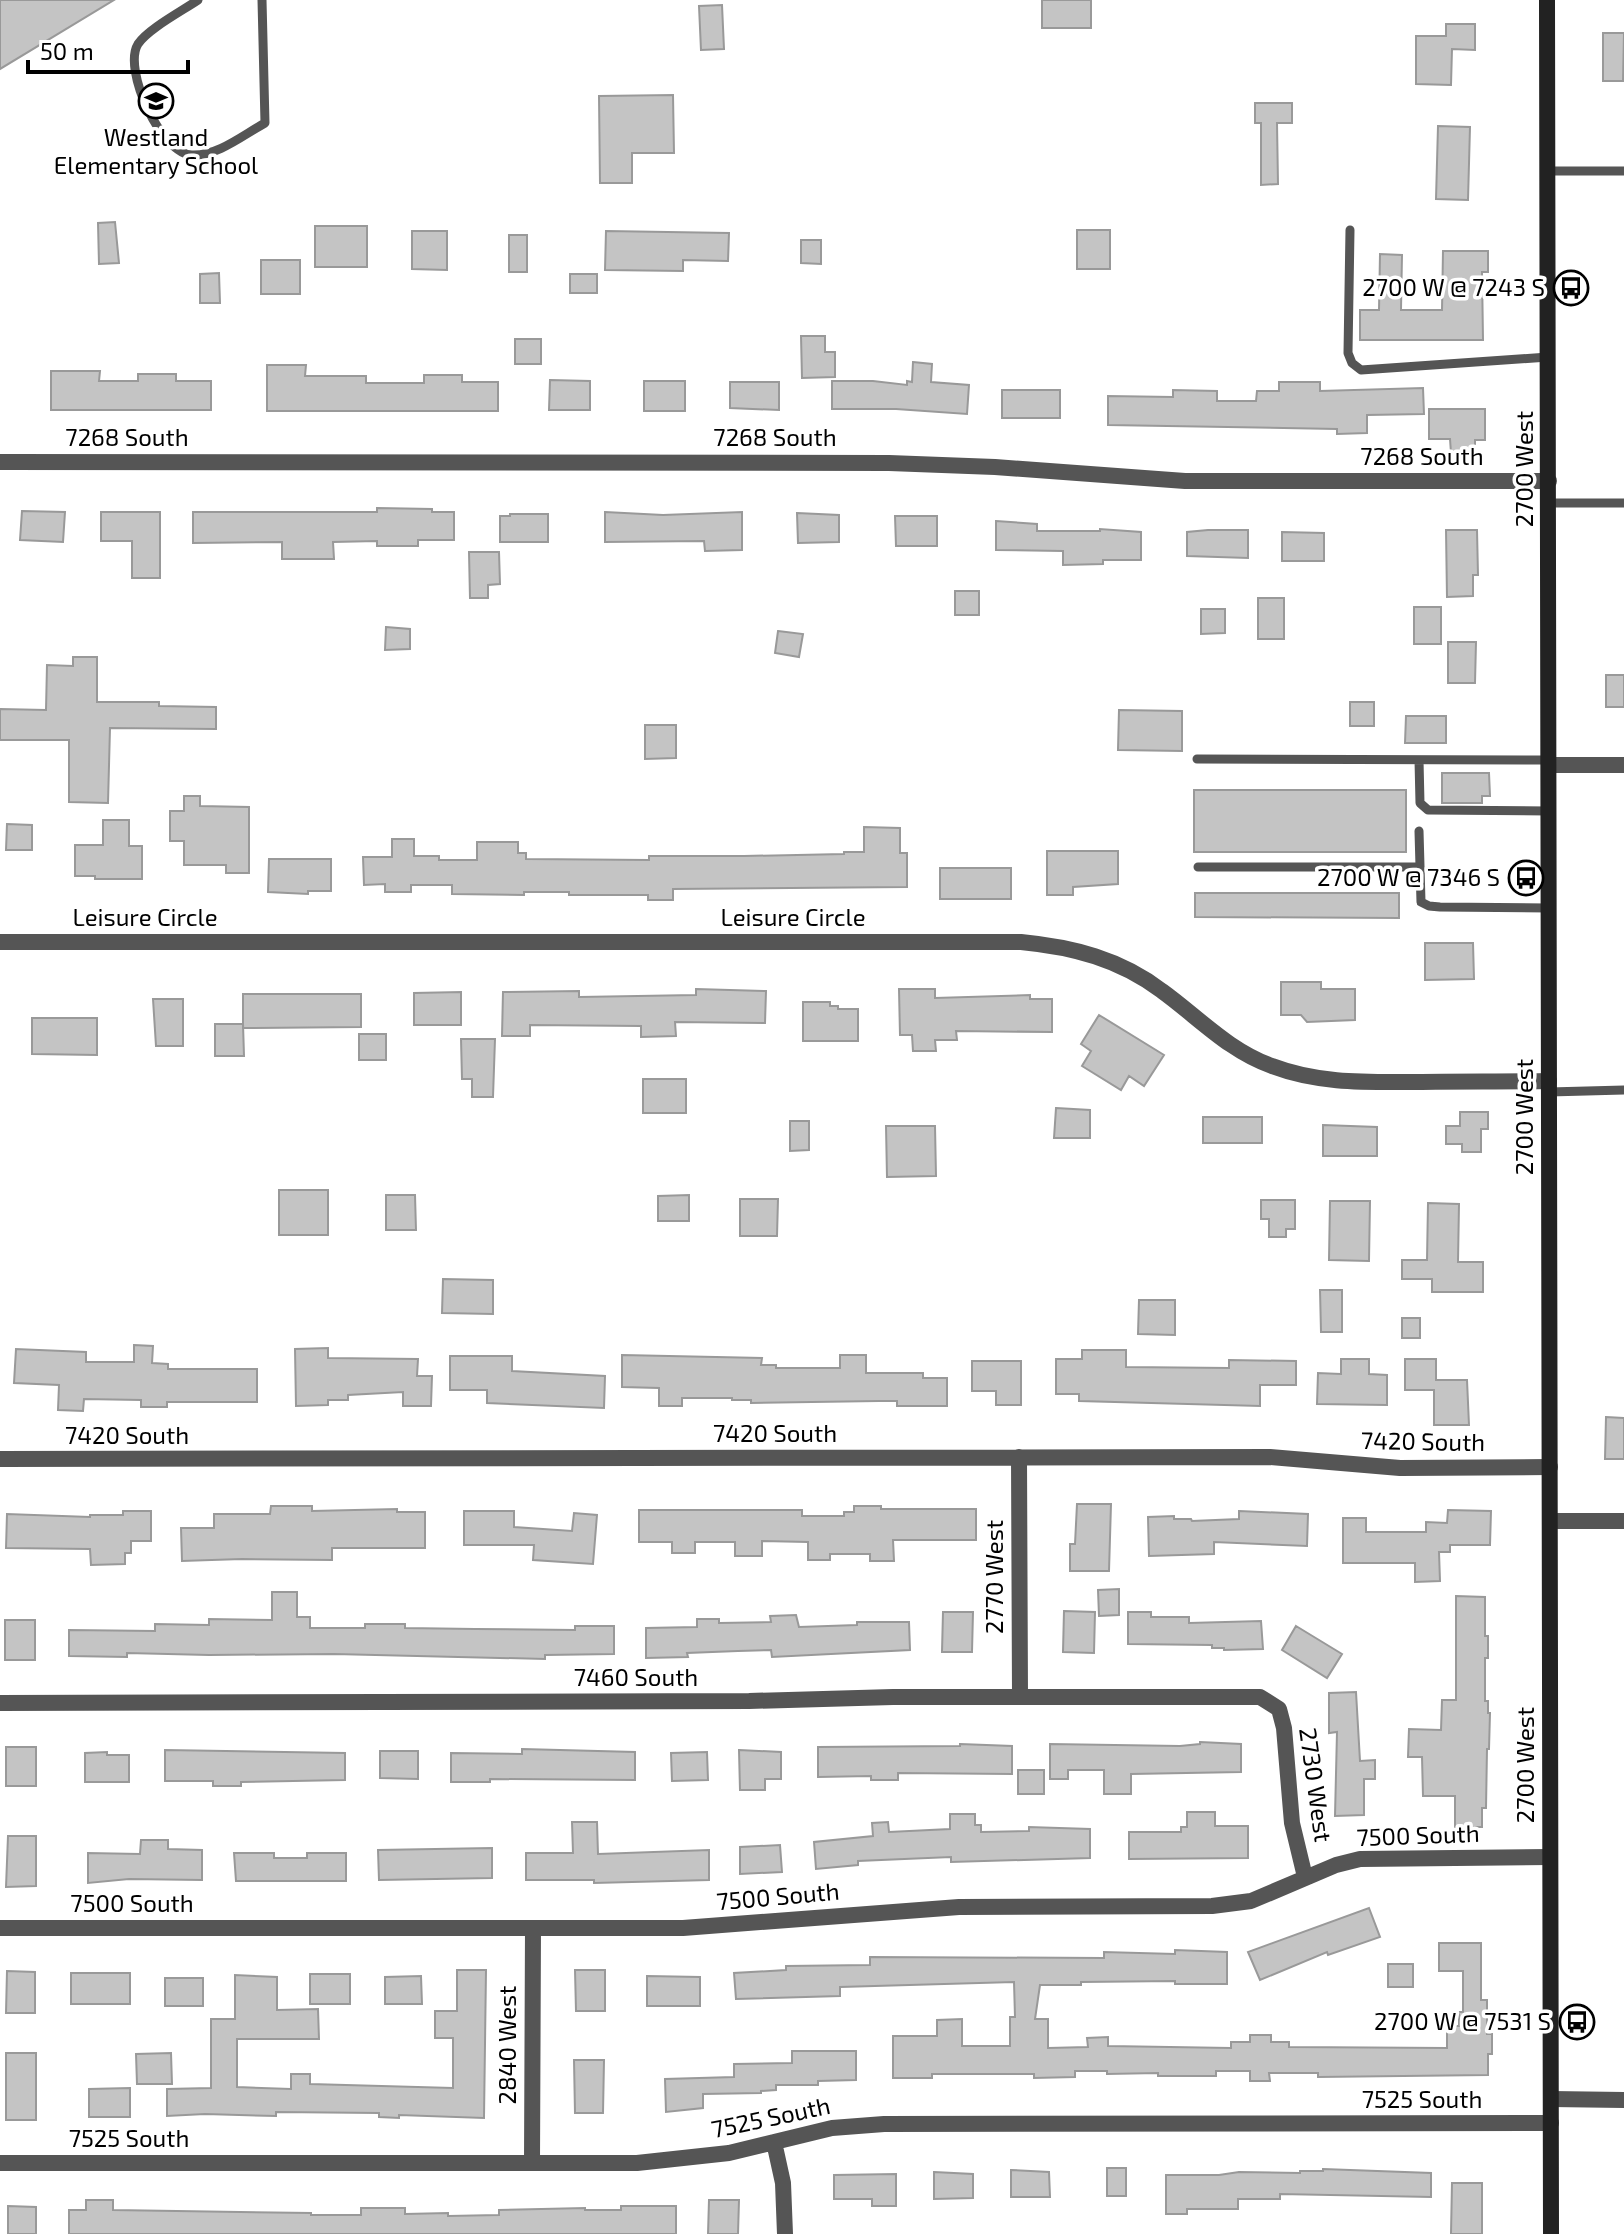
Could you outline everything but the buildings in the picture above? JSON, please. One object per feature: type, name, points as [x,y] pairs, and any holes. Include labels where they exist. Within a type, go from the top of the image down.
[{"type":"main road","name":"2700 West","points":[[1547,0],[1551,2234]]},
{"type":"street","name":"7268 South","points":[[0,462],[873,462],[995,467],[1185,481],[1549,481]]},
{"type":"street","points":[[1549,763],[1624,765]]},
{"type":"street","name":"Leisure Circle","points":[[0,942],[1021,942],[1060,946],[1128,969],[1163,991],[1191,1016],[1239,1050],[1270,1066],[1308,1077],[1345,1082],[1549,1086]]},
{"type":"street","name":"2770 West","points":[[1019,1457],[1020,1696]]},
{"type":"street","name":"7420 South","points":[[0,1459],[1270,1457],[1400,1468],[1550,1467]]},
{"type":"street","points":[[1550,1521],[1624,1521]]},
{"type":"street","name":"7460 South","points":[[0,1703],[733,1701],[1238,1695],[1260,1697],[1271,1702]]},
{"type":"street","name":"2730 West","points":[[1271,1702],[1279,1709],[1284,1728],[1292,1823],[1305,1877]]},
{"type":"street","name":"7500 South","points":[[0,1928],[683,1928],[959,1907],[1212,1906],[1251,1901],[1305,1877],[1360,1859],[1550,1857]]},
{"type":"street","name":"2840 West","points":[[532,2162],[533,1928]]},
{"type":"street","points":[[1551,2099],[1624,2100]]},
{"type":"street","name":"7525 South","points":[[0,2163],[637,2163],[683,2159],[832,2128],[884,2124],[1551,2123]]},
{"type":"street","points":[[774,2142],[783,2183],[785,2234]]},
{"type":"lane","points":[[198,0],[138,44],[132,61],[135,79],[153,118],[171,147],[189,156],[210,153],[265,123],[262,0]]},
{"type":"lane","points":[[1547,171],[1624,171]]},
{"type":"lane","points":[[1350,230],[1348,353],[1352,363],[1361,370],[1548,357]]},
{"type":"lane","points":[[1549,503],[1624,503]]},
{"type":"lane","points":[[1197,759],[1549,763]]},
{"type":"lane","points":[[1419,760],[1420,803],[1428,810],[1549,811]]},
{"type":"lane","points":[[1419,831],[1421,902],[1429,906],[1549,908]]},
{"type":"lane","points":[[1198,867],[1420,867]]},
{"type":"lane","points":[[1549,1086],[1624,1090]]},
{"type":"place","name":"Westland Elementary School","points":[[156,101]]},
{"type":"place","name":"2700 W @ 7243 S","points":[[1571,288]]},
{"type":"place","name":"2700 W @ 7346 S","points":[[1526,878]]},
{"type":"place","name":"2700 W @ 7531 S","points":[[1577,2022]]}]
